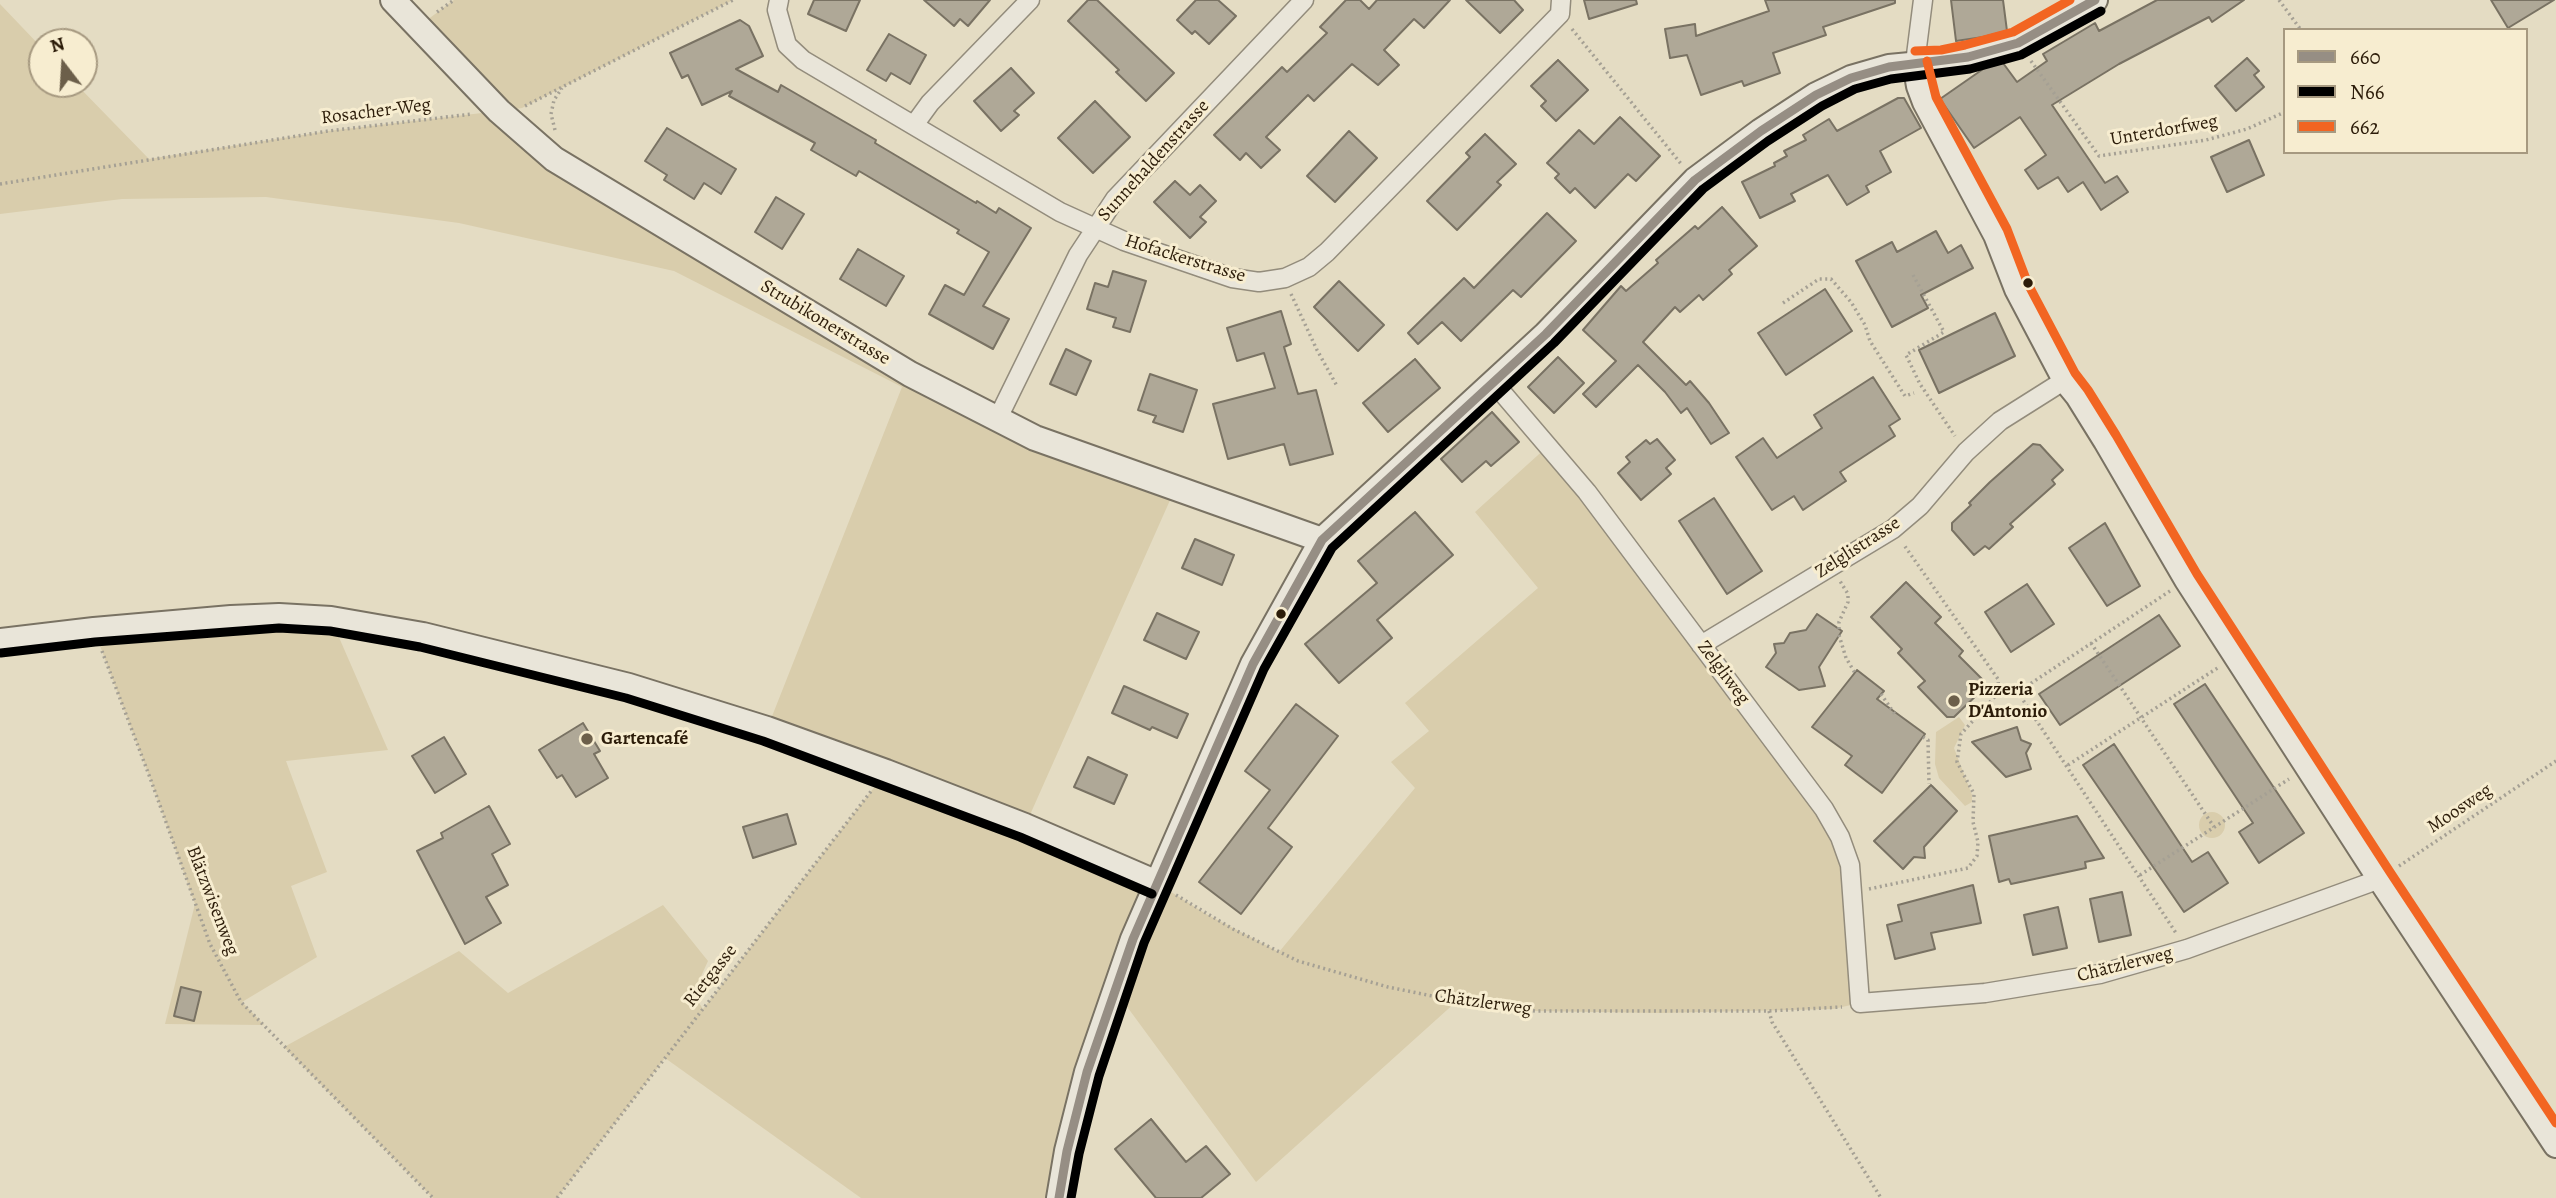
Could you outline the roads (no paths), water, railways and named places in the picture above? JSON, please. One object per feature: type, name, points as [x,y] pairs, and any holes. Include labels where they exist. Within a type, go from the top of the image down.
[{"type":"street","name":"Strubikonerstrasse","points":[[393,0],[499,111],[554,159],[910,374],[1035,438],[1322,540]]},
{"type":"street","name":"Hofackerstrasse","points":[[779,0],[777,10],[787,45],[803,60],[1060,212],[1093,229],[1232,278],[1259,282],[1285,278],[1309,267],[1344,236],[1560,15],[1561,0]]},
{"type":"street","points":[[914,125],[930,103],[1030,0]]},
{"type":"street","name":"Sunnehaldenstrasse","points":[[997,420],[1077,255],[1093,229],[1115,199],[1304,0]]},
{"type":"street","points":[[1923,0],[1915,64],[1924,102],[1996,235],[2017,289],[2065,380],[2106,441],[2187,580],[2556,1145]]},
{"type":"street","points":[[1059,1198],[1067,1151],[1087,1072],[1114,989],[1157,883],[1253,664],[1322,540],[1546,334],[1695,180],[1760,131],[1816,95],[1874,69],[1942,62],[2018,43],[2095,0]]},
{"type":"street","name":"Zelglistrasse","points":[[1701,645],[1893,529],[1920,506],[1966,452],[2000,421],[2065,380]]},
{"type":"street","name":"Zelgliweg","points":[[1494,383],[1587,492],[1824,809],[1840,837],[1850,865],[1860,1003]]},
{"type":"street","points":[[0,641],[230,618],[331,619],[382,626],[474,646],[629,686],[767,729],[887,772],[1063,842],[1157,883]]},
{"type":"street","name":"Chätzlerweg","points":[[1860,1003],[1997,991],[2100,974],[2187,949],[2380,879]]},
{"type":"place","name":"Pizzeria D'Antonio","points":[[1954,701]]},
{"type":"place","name":"Gartencafé","points":[[587,739]]}]
